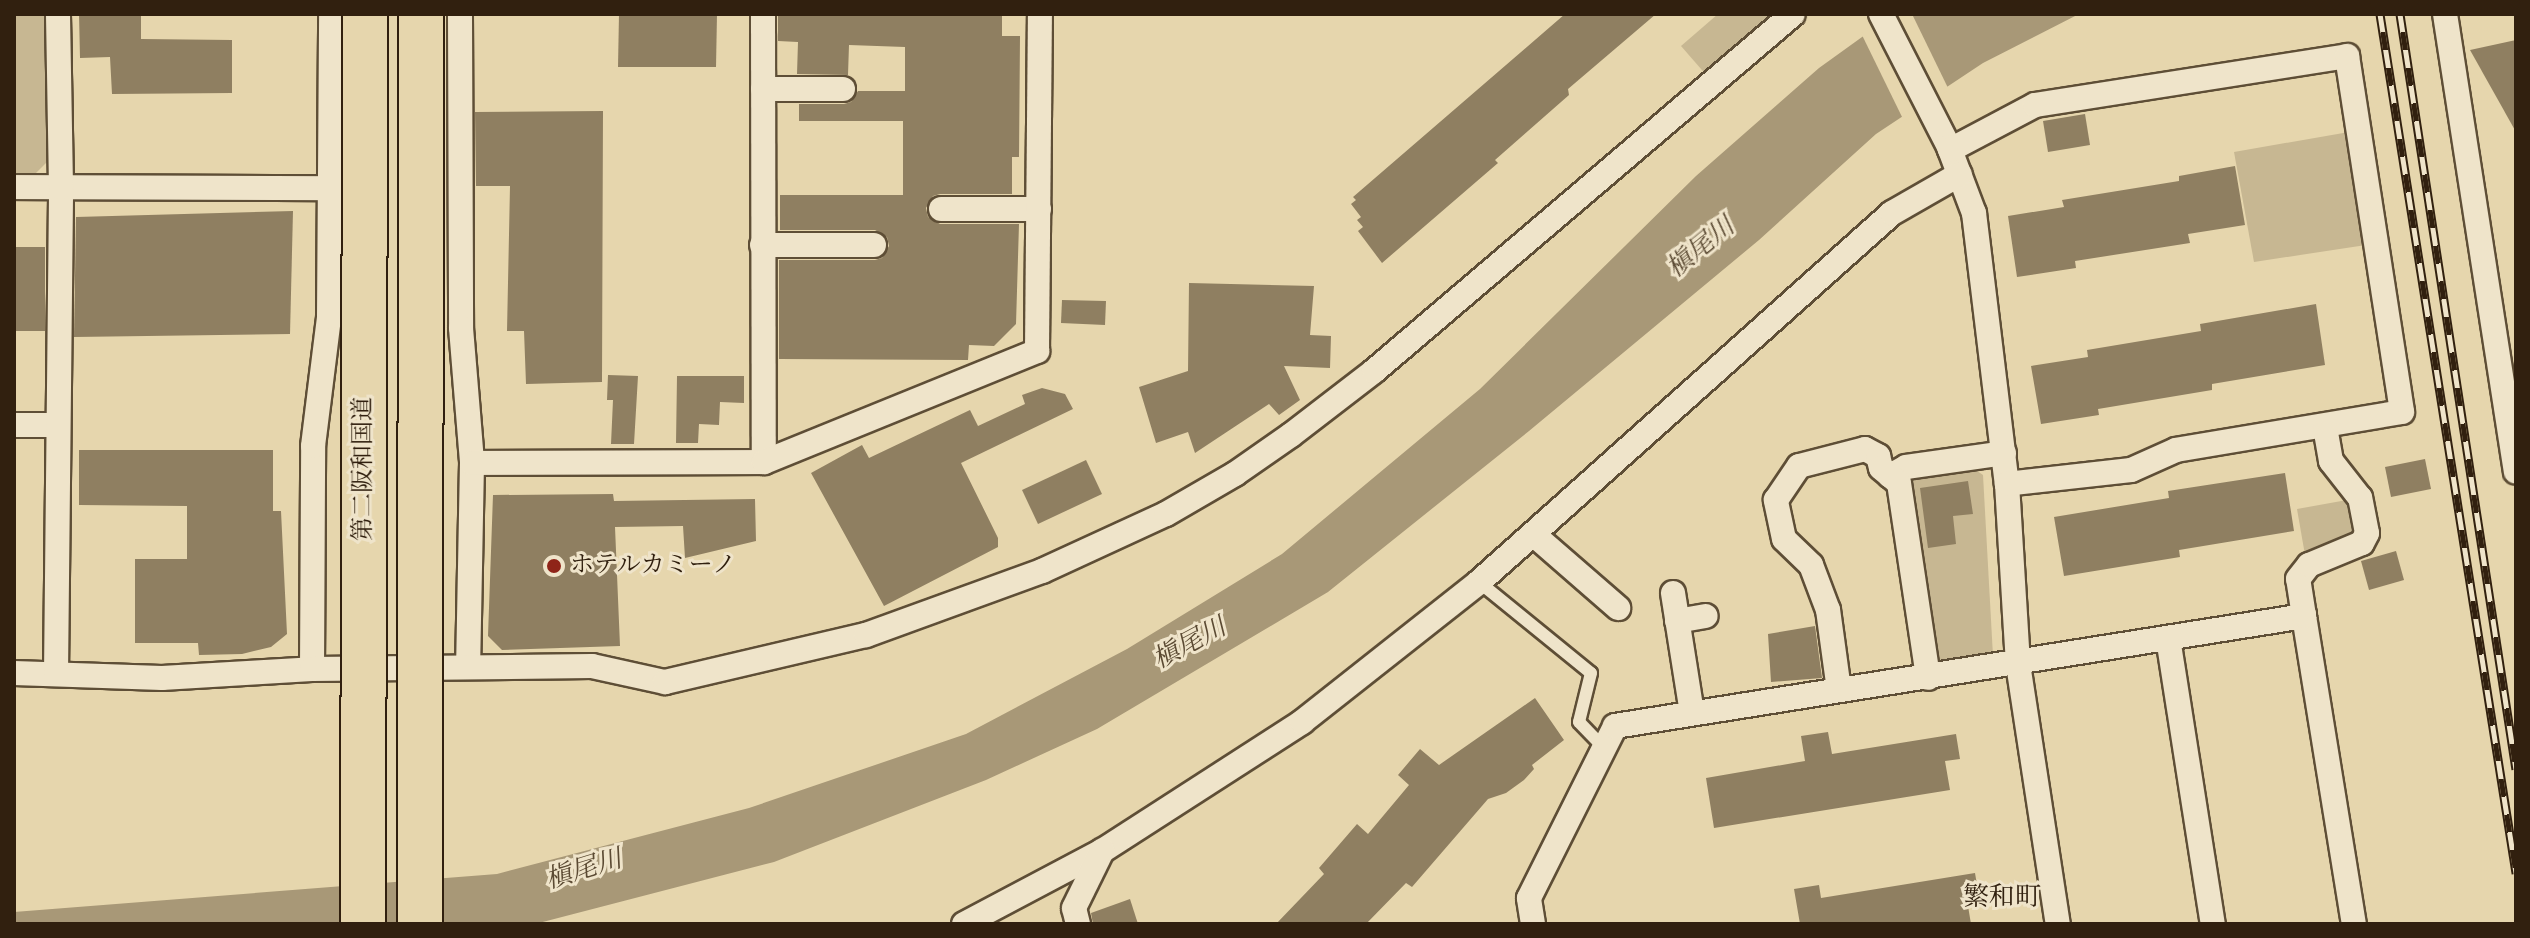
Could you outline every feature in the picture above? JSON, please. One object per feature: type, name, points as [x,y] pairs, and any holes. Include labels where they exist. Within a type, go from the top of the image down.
[{"type":"highway","name":"第二阪和国道","points":[[363,924],[365,14]]},
{"type":"highway","points":[[420,924],[421,14]]},
{"type":"street","points":[[56,674],[56,425],[61,187],[58,14]]},
{"type":"street","points":[[312,669],[313,446],[329,317],[331,14]]},
{"type":"street","points":[[460,14],[461,328],[472,463],[468,667]]},
{"type":"street","points":[[763,14],[764,462]]},
{"type":"street","points":[[472,463],[764,462],[1037,351],[1040,14]]},
{"type":"street","points":[[14,673],[162,678],[312,669],[592,666],[665,682],[866,635],[1042,571],[1166,514],[1235,474],[1374,371],[1793,14]]},
{"type":"street","points":[[1881,14],[1950,148],[1974,213],[2004,453],[2018,664],[2058,924]]},
{"type":"street","points":[[2445,14],[2516,472]]},
{"type":"street","points":[[1950,148],[2035,105],[2347,56],[2402,412],[2325,428],[2176,450],[2131,470],[2007,484]]},
{"type":"street","points":[[763,89],[843,89]]},
{"type":"street","points":[[964,924],[995,915],[1102,851],[1302,722],[1479,582],[1892,213],[1960,174]]},
{"type":"street","points":[[14,187],[329,188]]},
{"type":"street","points":[[941,209],[1039,209]]},
{"type":"street","points":[[762,245],[874,245]]},
{"type":"street","points":[[14,425],[56,425]]},
{"type":"street","points":[[2325,428],[2331,461],[2360,498],[2367,533],[2362,543],[2309,565],[2298,579],[2354,924]]},
{"type":"street","points":[[1839,690],[1828,610],[1811,565],[1784,539],[1776,500],[1799,466],[1865,449],[1878,456],[1881,468],[1899,483],[1928,678]]},
{"type":"street","points":[[1890,476],[1906,467],[2004,453]]},
{"type":"street","points":[[1533,534],[1618,608]]},
{"type":"street","points":[[1673,593],[1692,713]]},
{"type":"street","points":[[1677,621],[1706,616]]},
{"type":"street","points":[[1533,924],[1529,898],[1615,726],[2304,616]]},
{"type":"street","points":[[2168,638],[2213,924]]},
{"type":"street","points":[[1078,924],[1074,908],[1102,851]]},
{"type":"lane","points":[[1479,582],[1591,673],[1579,722],[1604,748]]},
{"type":"shaded area","points":[[14,14],[49,14],[49,160],[35,174],[14,174]]},
{"type":"shaded area","points":[[1718,14],[1777,14],[1708,77],[1681,46]]},
{"type":"shaded area","points":[[2349,132],[2366,245],[2254,262],[2234,152]]},
{"type":"shaded area","points":[[1973,468],[1983,475],[1993,656],[1945,663],[1935,657],[1908,487],[1915,476]]},
{"type":"shaded area","points":[[2347,500],[2353,535],[2305,555],[2297,509]]},
{"type":"water","name":"槇尾川","points":[[1894,14],[2079,14],[1983,63],[1876,134],[1759,240],[1529,431],[1328,592],[1097,729],[986,780],[774,862],[535,924],[14,924],[14,912],[497,874],[749,808],[966,734],[1127,649],[1282,554],[1480,389],[1696,176],[1819,68]]},
{"type":"pier","points":[[1887,14],[1912,14],[1949,90],[1904,121],[1861,33]]},
{"type":"building","points":[[79,14],[141,14],[141,39],[232,40],[232,93],[112,94],[110,57],[80,58]]},
{"type":"building","points":[[619,14],[717,14],[716,67],[618,67]]},
{"type":"building","points":[[778,14],[1002,14],[1002,36],[1020,36],[1019,157],[1012,157],[1012,194],[940,194],[933,196],[926,208],[928,217],[940,224],[1019,224],[1016,324],[994,346],[969,345],[968,360],[779,359],[779,260],[875,260],[882,258],[889,246],[887,237],[875,230],[780,230],[780,195],[903,195],[903,121],[799,121],[799,104],[844,104],[851,102],[858,91],[905,91],[905,47],[849,45],[848,75],[797,74],[798,42],[778,41]]},
{"type":"building","points":[[1565,14],[1656,14],[1568,89],[1569,95],[1495,160],[1498,163],[1382,263],[1358,231],[1363,227],[1357,220],[1361,217],[1351,204],[1356,200],[1353,197]]},
{"type":"building","points":[[2516,40],[2516,132],[2470,50]]},
{"type":"building","points":[[603,111],[602,382],[526,384],[524,331],[507,331],[510,186],[476,186],[475,112]]},
{"type":"building","points":[[2085,114],[2090,145],[2048,152],[2043,121]]},
{"type":"building","points":[[2235,166],[2245,225],[2188,234],[2190,243],[2075,261],[2076,268],[2017,277],[2008,216],[2064,207],[2062,200],[2179,181],[2179,176]]},
{"type":"building","points":[[293,211],[290,334],[74,337],[76,217]]},
{"type":"building","points":[[14,247],[45,247],[45,331],[14,331]]},
{"type":"building","points":[[1189,283],[1314,286],[1310,335],[1331,336],[1330,368],[1284,366],[1300,400],[1279,415],[1269,404],[1195,453],[1188,432],[1156,443],[1139,387],[1188,371]]},
{"type":"building","points":[[1062,300],[1106,301],[1105,325],[1061,323]]},
{"type":"building","points":[[2316,304],[2325,365],[2212,384],[2212,390],[2098,409],[2099,415],[2041,424],[2031,366],[2088,357],[2087,350],[2201,331],[2200,324]]},
{"type":"building","points":[[608,375],[638,376],[634,444],[611,444],[613,400],[607,400]]},
{"type":"building","points":[[677,376],[744,376],[744,403],[720,402],[719,425],[699,424],[698,443],[676,443]]},
{"type":"building","points":[[1042,388],[1065,394],[1073,409],[961,463],[998,538],[998,547],[884,606],[811,473],[862,445],[869,458],[970,410],[978,426],[1025,404],[1022,395]]},
{"type":"building","points":[[79,450],[273,450],[273,511],[281,511],[287,634],[271,647],[242,654],[199,655],[198,643],[135,643],[135,559],[187,559],[187,506],[79,505]]},
{"type":"building","points":[[2425,459],[2431,489],[2391,497],[2385,467]]},
{"type":"building","points":[[1086,460],[1102,494],[1038,524],[1022,490]]},
{"type":"building","points":[[2285,473],[2294,531],[2179,550],[2180,557],[2064,576],[2054,517],[2169,498],[2168,491]]},
{"type":"building","points":[[1968,481],[1973,514],[1953,516],[1956,544],[1928,548],[1920,488]]},
{"type":"building","name":"ホテルカミーノ","points":[[613,494],[614,501],[755,499],[756,541],[685,558],[683,526],[615,527],[620,646],[502,650],[488,636],[493,495]]},
{"type":"building","points":[[2396,551],[2404,580],[2369,590],[2361,561]]},
{"type":"building","points":[[1815,626],[1822,678],[1771,682],[1768,634]]},
{"type":"building","points":[[1535,698],[1564,740],[1532,765],[1534,769],[1524,780],[1506,793],[1488,799],[1412,887],[1406,883],[1366,924],[1276,924],[1324,874],[1319,868],[1357,824],[1368,834],[1409,785],[1398,775],[1420,749],[1439,765]]},
{"type":"building","points":[[1828,732],[1832,754],[1956,734],[1960,759],[1945,761],[1950,790],[1714,828],[1706,778],[1805,761],[1801,736]]},
{"type":"building","points":[[1975,873],[1979,897],[1967,900],[1971,924],[1800,924],[1794,889],[1819,885],[1821,898]]},
{"type":"building","points":[[1130,899],[1138,924],[1093,924],[1091,913]]},
{"type":"railway","points":[[2380,14],[2516,873]]},
{"type":"railway","points":[[2400,14],[2516,769]]},
{"type":"place","name":"ホテルカミーノ","points":[[554,566]]},
{"type":"district","name":"繁和町","points":[[2002,898]]}]
